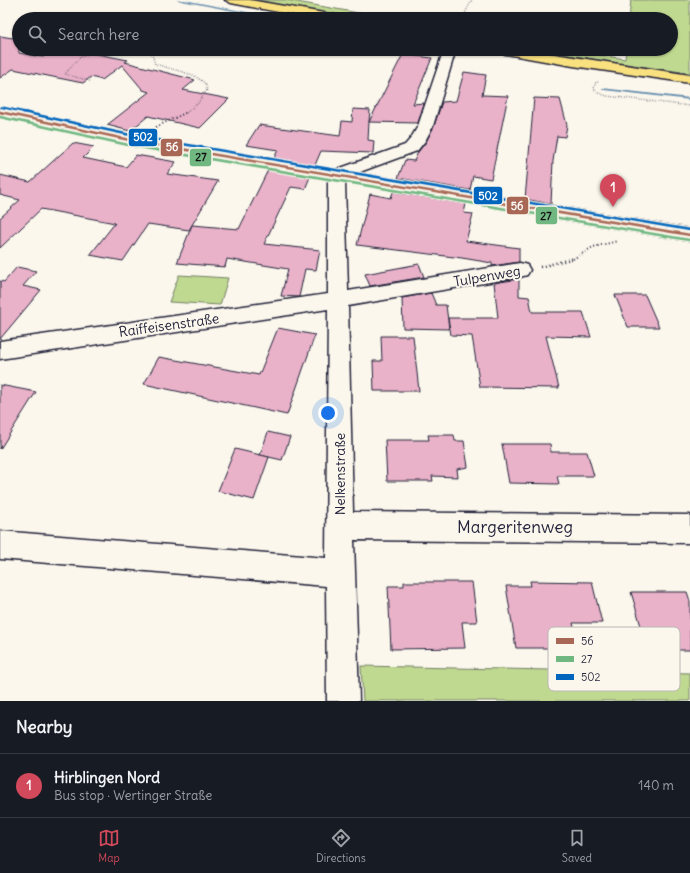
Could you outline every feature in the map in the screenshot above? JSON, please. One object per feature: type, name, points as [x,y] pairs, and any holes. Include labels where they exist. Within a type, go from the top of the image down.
[{"type":"main road","points":[[230,0],[296,12]]},
{"type":"main road","points":[[539,56],[690,79]]},
{"type":"street","points":[[336,175],[411,148],[420,140],[424,132],[448,56]]},
{"type":"street","points":[[0,112],[134,141],[690,235]]},
{"type":"street","name":"Nelkenstraße","points":[[336,175],[340,526],[339,574],[343,701]]},
{"type":"street","name":"Tulpenweg","points":[[338,300],[520,270]]},
{"type":"street","name":"Raiffeisenstraße","points":[[0,350],[338,300]]},
{"type":"street","name":"Margeritenweg","points":[[340,526],[690,529]]},
{"type":"street","points":[[0,545],[339,574]]},
{"type":"path","points":[[466,12],[472,0]]},
{"type":"path","points":[[84,56],[72,65],[65,74],[90,81]]},
{"type":"path","points":[[134,141],[141,134],[188,112],[203,98],[207,90],[204,82],[197,77],[161,68],[155,64],[153,56]]},
{"type":"path","points":[[599,81],[595,83],[594,88],[598,93],[607,96],[690,106]]},
{"type":"path","name":"Tulpenweg","points":[[520,270],[572,260],[593,247],[620,241]]},
{"type":"green space","points":[[250,0],[286,0],[353,12],[318,12]]},
{"type":"green space","points":[[631,0],[690,0],[690,73],[573,56],[607,56],[625,59],[625,56],[678,56],[678,12],[630,12]]},
{"type":"green space","points":[[179,275],[228,278],[220,305],[169,302]]},
{"type":"green space","points":[[361,666],[548,670],[548,691],[680,691],[680,673],[690,673],[690,701],[363,701]]},
{"type":"building","points":[[0,36],[12,38],[12,56],[107,56],[128,60],[125,62],[195,80],[183,90],[229,99],[200,128],[148,116],[130,131],[107,125],[149,92],[143,90],[122,65],[102,80],[91,77],[83,83],[13,69],[0,78]]},
{"type":"building","points":[[402,56],[432,58],[413,104],[424,103],[418,123],[369,122]]},
{"type":"building","points":[[464,72],[486,75],[482,95],[508,96],[491,179],[473,176],[470,190],[398,178],[405,160],[414,161],[418,152],[426,142],[434,126],[442,102],[456,101]]},
{"type":"building","points":[[534,98],[560,99],[567,125],[565,137],[557,136],[553,161],[551,204],[525,199]]},
{"type":"building","points":[[353,109],[370,110],[368,140],[374,141],[373,153],[321,151],[315,165],[274,158],[278,150],[246,145],[259,125],[340,136],[342,121],[352,122]]},
{"type":"building","points":[[73,143],[94,147],[83,158],[126,167],[136,155],[176,162],[167,174],[218,181],[189,230],[148,224],[123,261],[90,255],[115,223],[41,209],[0,248],[0,218],[20,200],[0,195],[0,175],[30,182]]},
{"type":"building","points":[[268,170],[310,177],[305,189],[291,187],[264,244],[320,250],[316,270],[305,269],[299,297],[281,296],[288,269],[227,259],[225,267],[177,263],[192,225],[239,229]]},
{"type":"building","points":[[393,192],[466,204],[464,213],[473,214],[466,241],[519,248],[519,262],[492,266],[492,263],[462,258],[357,245],[370,194],[391,198]]},
{"type":"building","points":[[419,264],[424,277],[370,286],[365,274]]},
{"type":"building","points":[[17,267],[36,271],[23,286],[41,290],[0,339],[0,281],[4,282]]},
{"type":"building","points":[[519,279],[519,296],[529,297],[532,312],[583,312],[591,337],[546,336],[559,388],[480,387],[472,336],[451,335],[448,318],[498,318],[494,283]]},
{"type":"building","points":[[431,293],[436,305],[446,305],[449,329],[403,328],[402,298]]},
{"type":"building","points":[[615,295],[645,295],[659,327],[628,327]]},
{"type":"building","points":[[278,328],[315,335],[287,415],[144,384],[159,357],[259,375]]},
{"type":"building","points":[[381,336],[413,336],[419,391],[374,391],[373,361],[382,361]]},
{"type":"building","points":[[0,385],[36,392],[0,449]]},
{"type":"building","points":[[268,432],[290,437],[282,460],[260,455]]},
{"type":"building","points":[[428,435],[454,435],[455,441],[464,441],[468,467],[457,469],[458,477],[432,476],[433,481],[387,481],[385,440],[429,440]]},
{"type":"building","points":[[502,444],[550,444],[551,452],[587,452],[594,476],[557,476],[559,484],[509,483]]},
{"type":"building","points":[[235,449],[269,457],[254,500],[218,491]]},
{"type":"building","points":[[530,581],[592,582],[602,623],[573,623],[574,627],[548,627],[548,648],[516,648],[506,586],[531,586]]},
{"type":"building","points":[[404,582],[472,582],[477,622],[462,622],[465,648],[391,649],[388,586],[404,586]]},
{"type":"building","points":[[631,592],[687,592],[690,601],[690,650],[680,650],[680,627],[641,627]]},
{"type":"waterway","points":[[178,0],[244,12]]},
{"type":"waterway","points":[[604,89],[690,99]]},
{"type":"transit line","name":"502","points":[[1,107],[135,136],[690,230]]},
{"type":"transit line","name":"56","points":[[0,112],[134,141],[690,235]]},
{"type":"transit line","name":"27","points":[[0,117],[133,146],[689,240]]},
{"type":"place","name":"Hirblingen Nord","points":[[613,207]]}]
